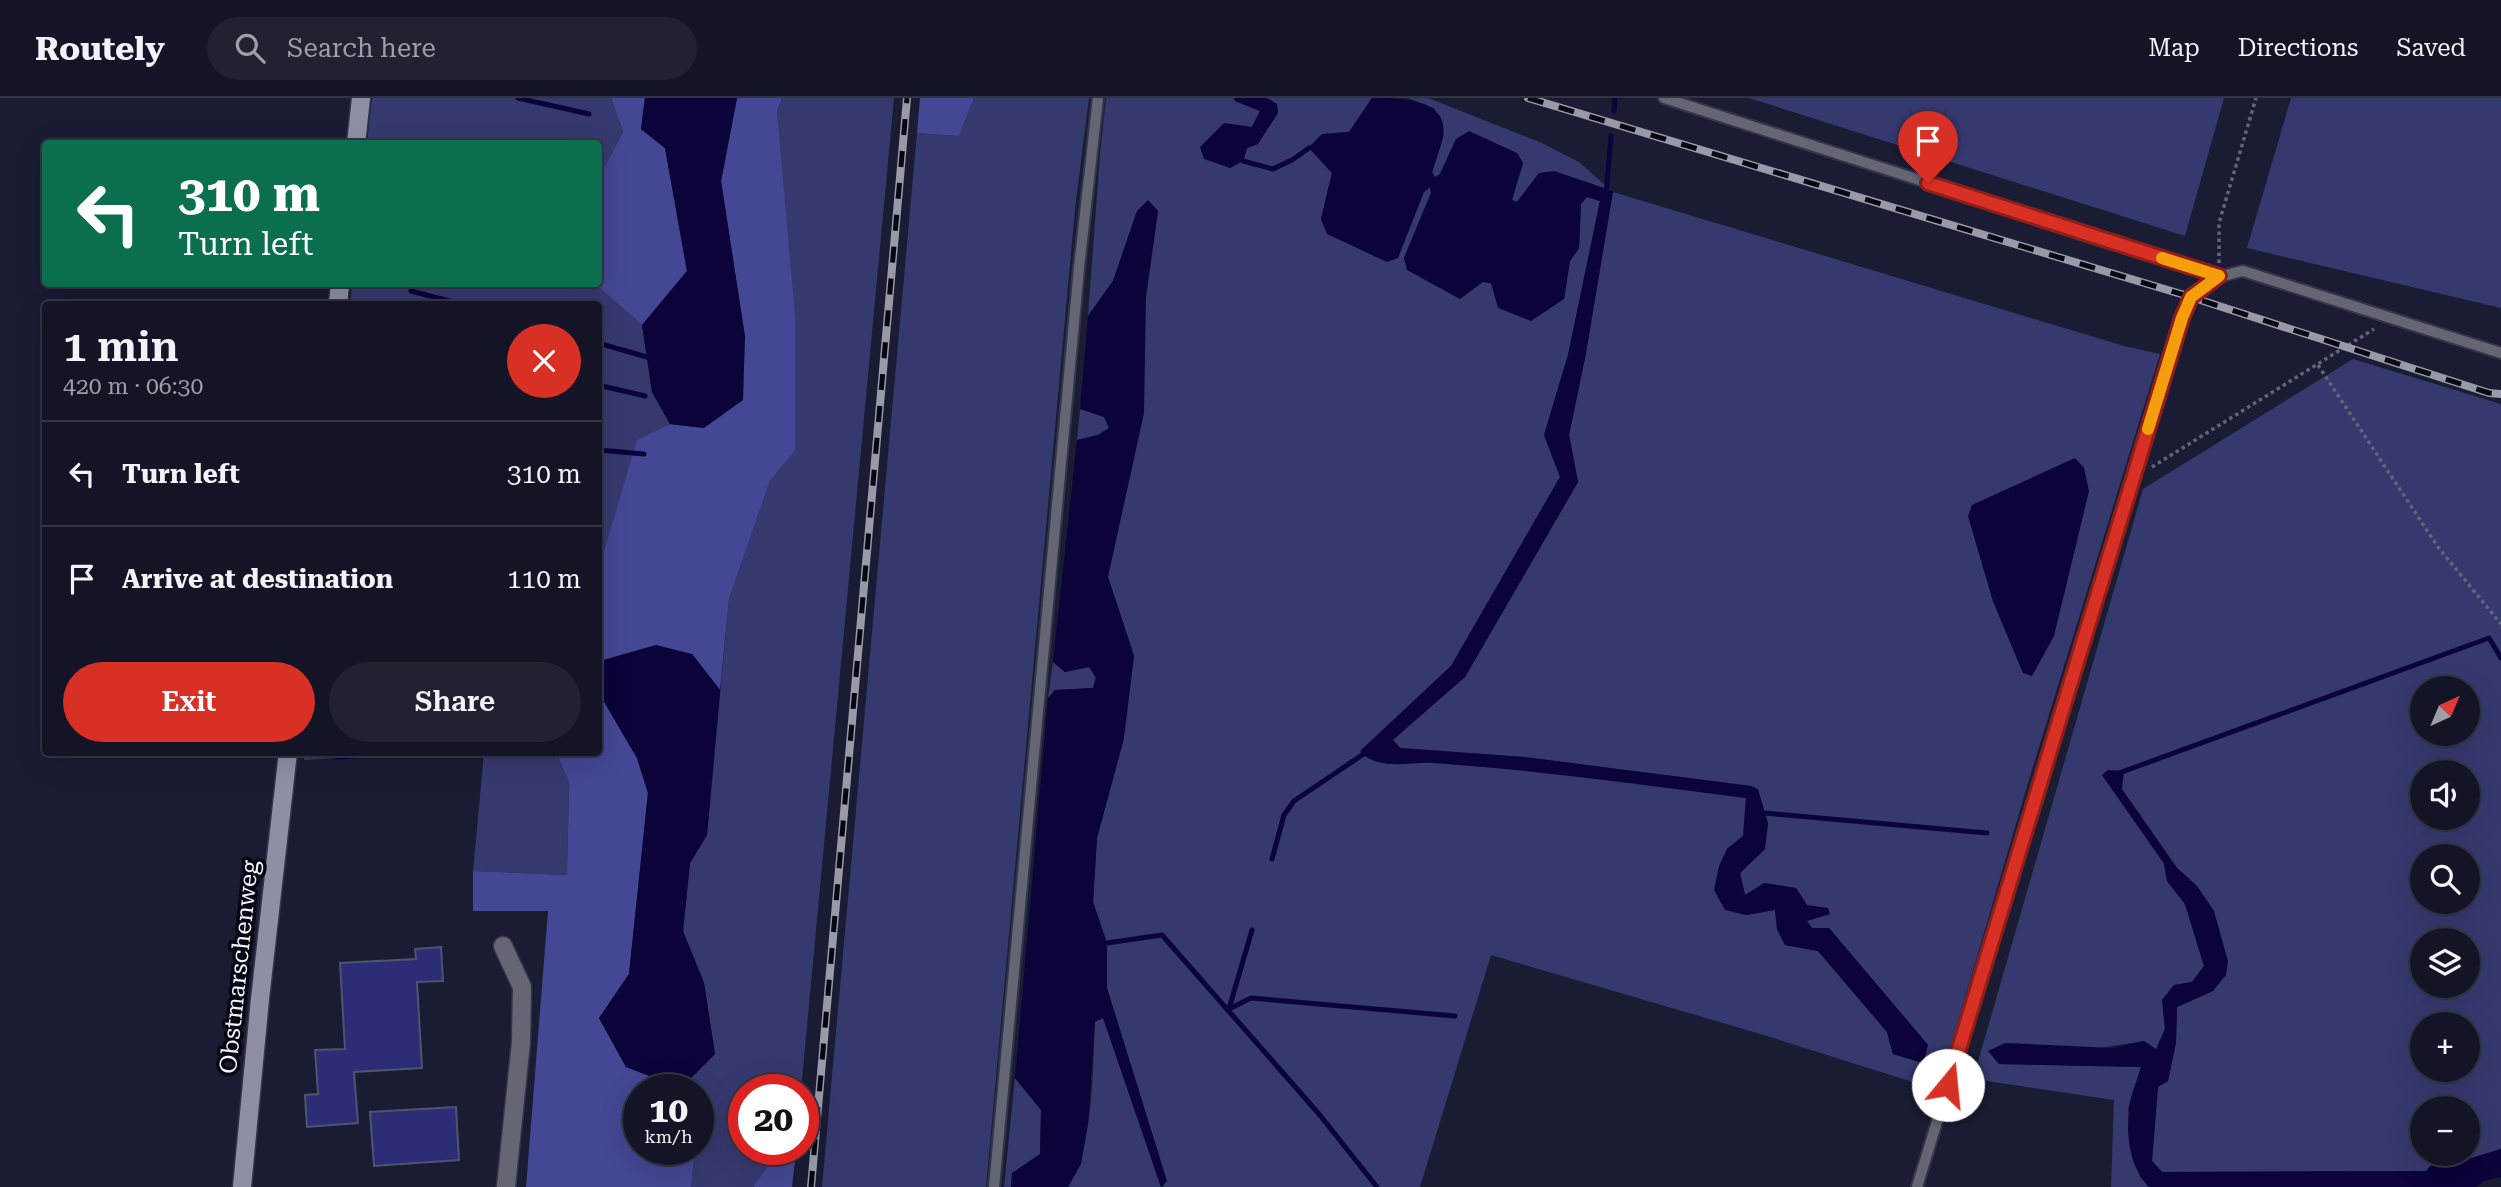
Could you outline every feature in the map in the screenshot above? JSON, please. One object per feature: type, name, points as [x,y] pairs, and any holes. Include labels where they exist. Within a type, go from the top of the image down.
[{"type":"main road","points":[[356,140],[361,98]]},
{"type":"main road","name":"Obstmarschenweg","points":[[242,1187],[288,756]]},
{"type":"street","points":[[503,946],[522,987],[521,1042],[506,1187]]},
{"type":"lane","points":[[993,1187],[1078,282],[1098,98]]},
{"type":"lane","points":[[1664,98],[2219,276]]},
{"type":"lane","points":[[1917,1187],[2182,318],[2191,297],[2219,276],[2244,271],[2501,353]]},
{"type":"path","points":[[2219,276],[2219,223],[2256,98]]},
{"type":"path","points":[[2133,479],[2391,318]]},
{"type":"path","points":[[2318,365],[2438,547],[2501,624]]},
{"type":"shaded area","points":[[372,98],[611,98],[623,132],[602,171],[602,140],[367,140]]},
{"type":"shaded area","points":[[611,98],[645,98],[641,129],[665,148],[687,271],[642,325],[598,287],[602,287],[602,171],[623,132]]},
{"type":"shaded area","points":[[645,98],[737,98],[721,181],[745,337],[743,400],[704,428],[670,424],[652,392],[642,325],[687,271],[665,148],[641,129]]},
{"type":"shaded area","points":[[737,98],[782,98],[777,111],[795,316],[795,451],[770,481],[729,599],[720,690],[692,654],[603,660],[602,663],[602,557],[637,440],[670,424],[704,428],[745,337],[721,181]]},
{"type":"shaded area","points":[[782,98],[894,98],[802,1074],[728,1074],[728,1165],[776,1165],[767,1167],[753,1187],[691,1187],[693,1165],[714,1165],[714,1074],[695,1074],[715,1054],[704,983],[683,931],[690,863],[707,835],[729,599],[770,481],[795,451],[777,111]]},
{"type":"shaded area","points":[[920,98],[974,98],[959,136],[917,133]]},
{"type":"shaded area","points":[[974,98],[1089,98],[1075,209],[986,1187],[822,1187],[917,133],[959,136]]},
{"type":"shaded area","points":[[1106,98],[1234,98],[1235,101],[1260,111],[1230,168],[1243,161],[1273,169],[1309,148],[1332,173],[1321,219],[1424,192],[1430,187],[1431,193],[1404,258],[1483,282],[1564,299],[1570,261],[1579,248],[1581,204],[1587,197],[1600,201],[1568,355],[1544,435],[1560,477],[1451,666],[1361,751],[1388,764],[1419,762],[1525,770],[1746,798],[1743,836],[1727,849],[1746,915],[1775,910],[1777,929],[1785,945],[1818,951],[1887,1032],[1893,1054],[1923,1063],[1928,1045],[1829,928],[1812,928],[1806,921],[1807,905],[1796,888],[1765,883],[1745,896],[1740,873],[1765,849],[1768,824],[1758,789],[1524,757],[1400,748],[1392,739],[1465,677],[1578,482],[1569,435],[1586,353],[1613,192],[2124,346],[2160,354],[2028,783],[1938,1090],[1764,1035],[1491,955],[1420,1187],[1163,1187],[1166,1181],[1107,988],[1107,943],[1093,902],[1097,838],[1123,742],[1134,656],[1108,577],[1158,211],[1148,201],[1137,211],[1113,281],[1088,316]],"holes":[[[1968,516],[2023,673],[1993,601]]]},
{"type":"shaded area","points":[[1234,98],[1267,98],[1277,104],[1278,113],[1258,144],[1247,148],[1243,161],[1230,168],[1204,159],[1200,147],[1224,123],[1252,127],[1260,111],[1235,101]]},
{"type":"shaded area","points":[[1267,98],[1372,98],[1349,132],[1322,134],[1291,159],[1271,167],[1244,159],[1247,148],[1277,104]]},
{"type":"shaded area","points":[[1372,98],[1420,103],[1438,114],[1443,123],[1443,135],[1432,172],[1435,177],[1440,174],[1456,139],[1469,131],[1517,153],[1523,163],[1512,200],[1517,202],[1539,173],[1554,171],[1613,191],[1586,353],[1569,435],[1578,482],[1465,677],[1393,740],[1400,748],[1524,757],[1751,786],[1758,790],[1768,823],[1765,849],[1740,873],[1745,895],[1764,883],[1796,888],[1807,905],[1828,908],[1830,914],[1807,921],[1812,928],[1829,928],[1928,1045],[1923,1063],[1893,1054],[1887,1032],[1818,951],[1785,945],[1777,929],[1775,910],[1746,915],[1725,910],[1714,890],[1719,866],[1727,849],[1743,836],[1746,798],[1514,770],[1436,763],[1385,763],[1367,757],[1360,751],[1451,666],[1560,477],[1544,435],[1568,355],[1600,201],[1587,197],[1581,204],[1579,248],[1570,261],[1564,299],[1531,321],[1498,308],[1491,283],[1483,282],[1460,299],[1407,270],[1404,258],[1431,193],[1430,187],[1424,192],[1398,258],[1387,262],[1327,234],[1321,219],[1332,173],[1309,148],[1322,134],[1349,132]]},
{"type":"shaded area","points":[[1408,98],[1428,98],[1542,143],[1579,162],[1613,192],[1539,174],[1517,202],[1512,200],[1523,163],[1456,139],[1440,174],[1435,177],[1432,173],[1444,134],[1434,108]]},
{"type":"shaded area","points":[[1749,98],[2224,98],[2185,236]]},
{"type":"shaded area","points":[[2291,98],[2501,98],[2501,308],[2247,248]]},
{"type":"shaded area","points":[[1148,200],[1158,211],[1146,294],[1144,413],[1108,577],[1134,656],[1124,738],[1097,838],[1093,902],[1107,943],[1107,988],[1167,1181],[1161,1187],[1103,1018],[1095,1022],[1088,1124],[1081,1164],[1068,1187],[1011,1187],[1012,1173],[1040,1154],[1041,1110],[1015,1078],[1048,698],[1055,690],[1093,688],[1096,678],[1089,667],[1065,672],[1053,662],[1077,440],[1098,435],[1109,428],[1104,417],[1080,409],[1088,316],[1113,281],[1137,211]]},
{"type":"shaded area","points":[[352,287],[598,287],[642,325],[652,392],[670,424],[637,441],[602,557],[602,301],[350,301]]},
{"type":"shaded area","points":[[2353,359],[2501,404],[2501,1149],[2480,1155],[2480,1096],[2410,1096],[2410,1166],[2431,1166],[2427,1171],[2162,1172],[2152,1161],[2158,1087],[2168,1081],[2176,1042],[2177,1007],[2213,991],[2197,886],[2177,868],[2121,789],[2124,771],[2102,775],[2164,864],[2167,881],[2185,904],[2204,966],[2192,982],[2174,985],[2162,1000],[2165,1029],[2156,1050],[2144,1041],[1999,1064],[2141,1067],[2128,1109],[2140,1177],[2149,1187],[2111,1187],[2114,1100],[1973,1079],[2143,489]]},
{"type":"shaded area","points":[[1080,409],[1104,417],[1109,428],[1098,435],[1077,440]]},
{"type":"shaded area","points":[[2075,458],[2084,468],[2089,491],[2054,636],[2032,676],[2023,673],[1993,601],[1968,516],[1972,505]]},
{"type":"shaded area","points":[[656,645],[692,654],[720,690],[707,835],[690,863],[683,931],[704,983],[715,1054],[695,1074],[644,1074],[626,1067],[599,1018],[629,974],[648,793],[637,758],[602,698],[603,660]]},
{"type":"shaded area","points":[[1053,662],[1065,672],[1089,667],[1096,677],[1093,688],[1055,690],[1048,698]]},
{"type":"shaded area","points":[[602,698],[637,758],[648,793],[629,974],[599,1018],[626,1067],[644,1074],[623,1074],[623,1165],[693,1165],[691,1187],[526,1187],[548,911],[473,911],[473,871],[567,875],[569,782],[557,756],[602,756]]},
{"type":"shaded area","points":[[304,756],[365,756],[304,760]]},
{"type":"shaded area","points":[[484,756],[557,756],[569,782],[567,875],[473,871]]},
{"type":"shaded area","points":[[2108,770],[2124,771],[2122,789],[2177,868],[2197,886],[2214,911],[2228,961],[2226,975],[2213,991],[2177,1007],[2176,1042],[2168,1081],[2158,1087],[2152,1161],[2162,1172],[2426,1171],[2430,1166],[2480,1166],[2480,1155],[2501,1149],[2501,1177],[2484,1181],[2476,1187],[2149,1187],[2137,1170],[2128,1131],[2132,1094],[2141,1067],[1999,1064],[1988,1051],[2005,1043],[2113,1048],[2144,1041],[2156,1049],[2165,1029],[2162,1000],[2174,985],[2192,982],[2204,966],[2185,904],[2167,881],[2164,863],[2102,775]]},
{"type":"shaded area","points":[[1103,1018],[1161,1187],[1068,1187],[1077,1168],[1088,1127],[1095,1021]]},
{"type":"shaded area","points":[[1015,1078],[1041,1110],[1040,1155],[1012,1173],[1011,1187],[1004,1187]]},
{"type":"shaded area","points":[[795,1165],[792,1187],[753,1187],[767,1167]]},
{"type":"building","points":[[441,947],[443,981],[417,982],[422,1068],[354,1072],[358,1123],[307,1127],[305,1095],[318,1094],[315,1050],[345,1049],[340,963],[416,959],[415,949]]},
{"type":"building","points":[[456,1107],[459,1160],[374,1166],[370,1112]]},
{"type":"waterway","points":[[518,98],[589,114]]},
{"type":"waterway","points":[[1614,111],[1615,98]]},
{"type":"waterway","points":[[1606,195],[1611,136]]},
{"type":"waterway","points":[[1243,161],[1273,169],[1309,148]]},
{"type":"waterway","points":[[411,291],[449,301]]},
{"type":"waterway","points":[[602,344],[647,357]]},
{"type":"waterway","points":[[602,386],[645,396]]},
{"type":"waterway","points":[[602,450],[644,454]]},
{"type":"waterway","points":[[2119,773],[2489,638],[2501,658]]},
{"type":"waterway","points":[[1272,859],[1284,815],[1294,801],[1368,751]]},
{"type":"waterway","points":[[338,757],[352,756]]},
{"type":"waterway","points":[[1764,813],[1987,833]]},
{"type":"waterway","points":[[1252,930],[1229,1009],[1251,998],[1455,1016]]},
{"type":"waterway","points":[[1107,943],[1162,935],[1319,1114],[1377,1187]]},
{"type":"railway","points":[[811,1187],[907,98]]},
{"type":"railway","points":[[1528,98],[2191,297],[2489,393],[2501,394]]},
{"type":"slow traffic","points":[[2148,429],[2191,297],[2219,276],[2162,258]]},
{"type":"route","points":[[1928,183],[2219,276],[2191,297],[2182,318],[1948,1085]]}]
